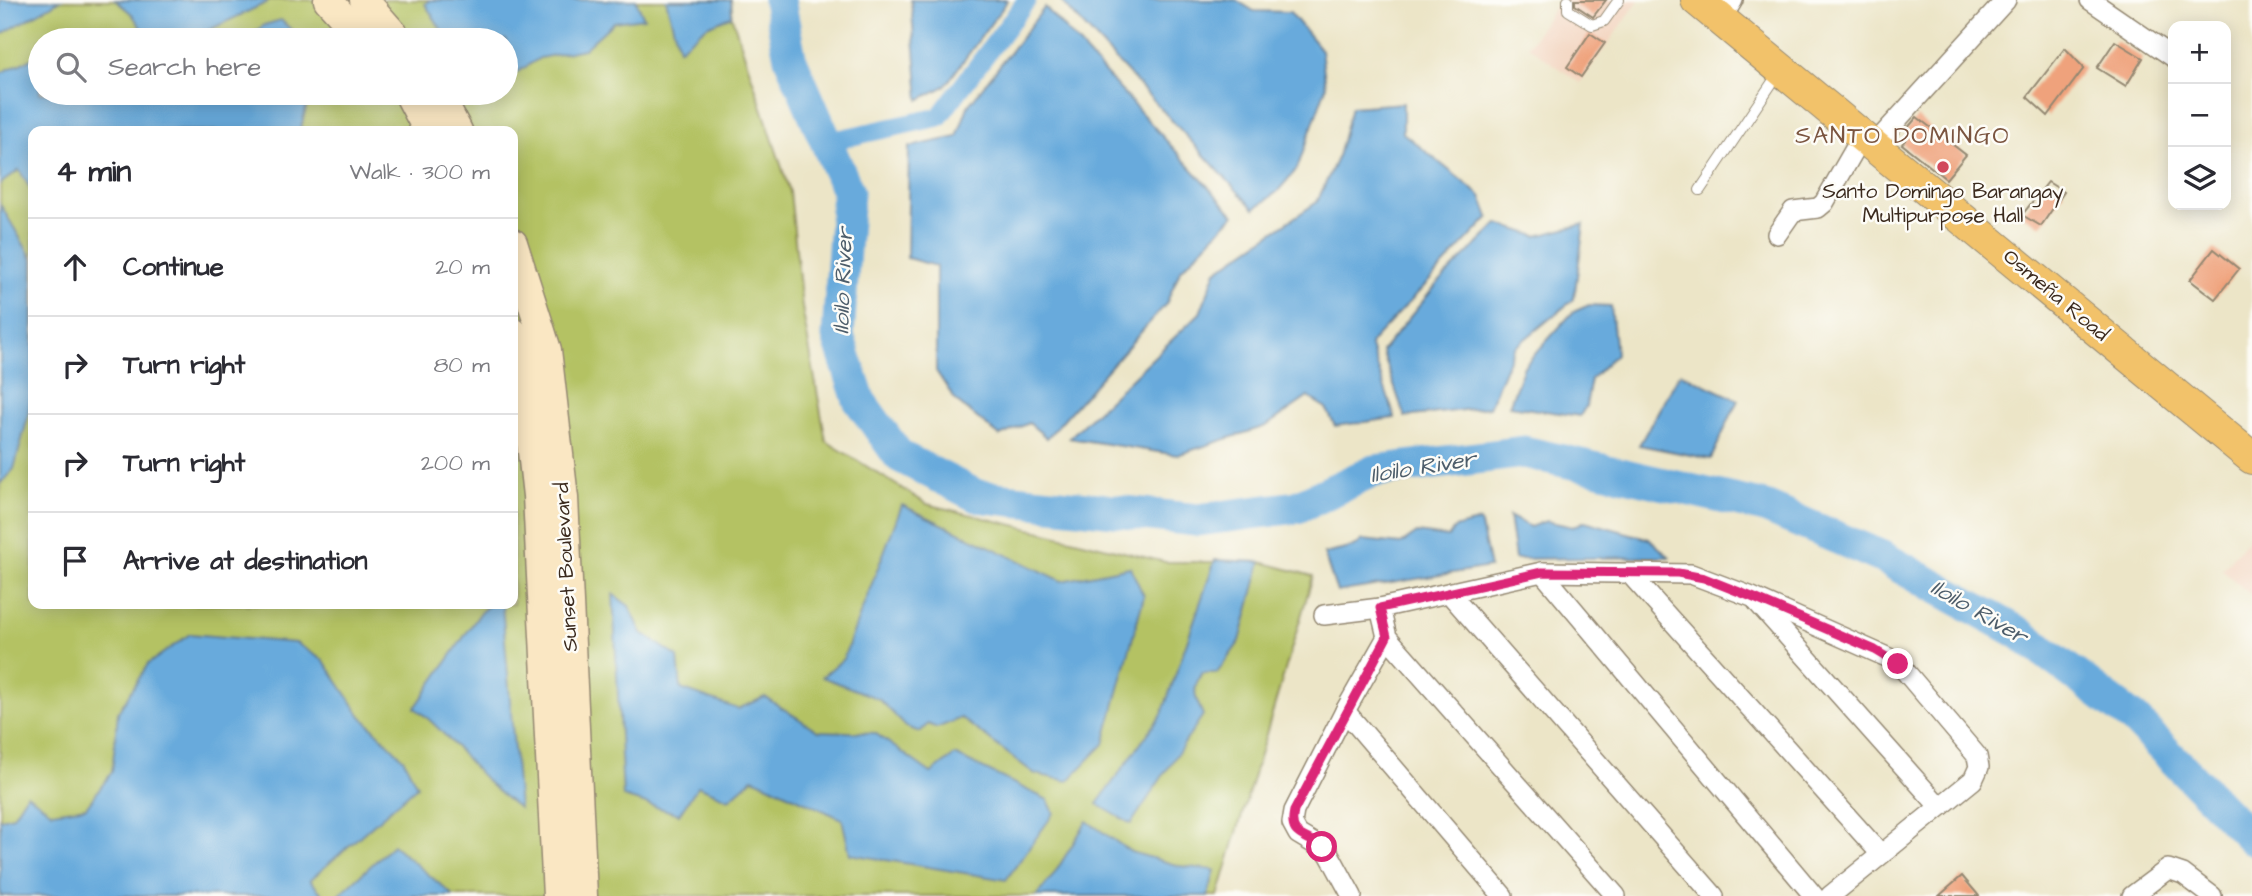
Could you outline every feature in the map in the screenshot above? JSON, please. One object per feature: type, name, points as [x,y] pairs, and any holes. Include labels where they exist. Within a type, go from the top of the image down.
[{"type":"main road","points":[[328,0],[353,28]]},
{"type":"main road","points":[[365,0],[389,28]]},
{"type":"main road","name":"Osmeña Road","points":[[1696,0],[1727,9],[1783,68],[2251,455]]},
{"type":"main road","points":[[414,105],[425,126]]},
{"type":"main road","points":[[444,105],[455,126]]},
{"type":"main road","name":"Sunset Boulevard","points":[[518,259],[547,350],[564,498],[554,565],[557,896]]},
{"type":"main road","name":"Sunset Boulevard","points":[[518,349],[522,362],[537,496],[554,565],[583,896]]},
{"type":"street","points":[[1777,234],[1793,211],[1818,208],[1824,203],[1869,140],[2006,0]]},
{"type":"street","points":[[2090,0],[2168,54]]},
{"type":"street","points":[[1542,572],[1814,896]]},
{"type":"street","points":[[1324,615],[1380,608],[1542,572],[1691,574],[1875,650],[1905,671],[1979,762],[1973,780],[1938,805],[1830,896]]},
{"type":"street","points":[[1630,573],[1880,853]]},
{"type":"street","points":[[1449,593],[1714,896]]},
{"type":"street","points":[[1752,597],[1938,805]]},
{"type":"street","points":[[1380,608],[1387,637],[1616,896]]},
{"type":"street","points":[[1352,896],[1328,852],[1298,834],[1292,823],[1294,811],[1345,711],[1387,637]]},
{"type":"street","points":[[1345,711],[1503,896]]},
{"type":"street","points":[[2132,896],[2168,869],[2183,873],[2212,896]]},
{"type":"lane","points":[[1568,0],[1568,10],[1592,25],[1604,21],[1619,0]]},
{"type":"lane","points":[[1700,190],[1783,68]]},
{"type":"shaded area","points":[[1560,0],[1639,0],[1580,83],[1528,46]]},
{"type":"shaded area","points":[[2252,534],[2252,596],[2222,570]]},
{"type":"green space","points":[[0,0],[731,0],[732,17],[790,192],[802,307],[826,441],[927,504],[1165,562],[1261,562],[1313,576],[1218,896],[0,896]]},
{"type":"water","points":[[0,0],[61,0],[0,35]]},
{"type":"water","points":[[115,0],[268,2],[213,28],[141,28],[132,14]]},
{"type":"water","points":[[430,0],[636,0],[644,18],[614,22],[584,49],[540,58],[518,72],[518,28],[440,28],[425,4]]},
{"type":"water","points":[[666,0],[731,0],[732,16],[707,26],[679,49]]},
{"type":"water","points":[[911,0],[1008,0],[945,86],[919,100]]},
{"type":"water","points":[[1060,0],[1236,0],[1254,11],[1290,12],[1321,50],[1326,87],[1297,169],[1277,192],[1254,209]]},
{"type":"water","points":[[1045,7],[1234,215],[1180,271],[1166,304],[1047,438],[1029,423],[1000,436],[956,401],[936,371],[936,266],[907,258],[909,147],[957,137],[968,106]]},
{"type":"water","points":[[281,20],[289,28],[260,28]]},
{"type":"water","points":[[28,60],[28,105],[307,105],[301,126],[28,126],[28,185],[19,170],[0,184],[0,73]]},
{"type":"water","points":[[1403,103],[1403,133],[1481,196],[1489,217],[1370,344],[1395,418],[1335,426],[1326,408],[1308,397],[1266,426],[1177,455],[1069,438],[1200,313],[1216,271],[1317,202],[1338,156],[1351,107]]},
{"type":"water","points":[[0,204],[28,252],[28,417],[14,469],[0,484]]},
{"type":"water","points":[[1498,224],[1537,236],[1584,224],[1574,299],[1514,348],[1489,407],[1405,417],[1382,351],[1437,284]]},
{"type":"water","points":[[1589,305],[1611,306],[1616,354],[1591,379],[1586,406],[1580,416],[1509,406],[1524,366],[1573,312]]},
{"type":"water","points":[[1680,373],[1738,400],[1711,459],[1639,445]]},
{"type":"water","points":[[902,505],[1062,581],[1130,567],[1144,596],[1104,744],[1068,781],[1035,774],[961,718],[937,728],[928,724],[920,732],[906,727],[879,699],[822,677],[843,659]]},
{"type":"water","points":[[1509,516],[1530,527],[1546,521],[1573,527],[1585,521],[1649,539],[1670,557],[1515,559]]},
{"type":"water","points":[[1480,521],[1490,567],[1337,592],[1324,554],[1354,547],[1363,540],[1401,544],[1417,533],[1448,537],[1454,528]]},
{"type":"water","points":[[1215,560],[1261,562],[1240,641],[1217,673],[1202,673],[1196,684],[1195,694],[1203,715],[1131,824],[1097,804],[1162,714]]},
{"type":"water","points":[[613,594],[629,606],[642,633],[678,657],[681,689],[738,709],[765,697],[818,731],[875,733],[931,773],[955,755],[1048,800],[1054,813],[1006,880],[850,854],[842,819],[753,778],[729,799],[698,786],[679,814],[623,797]]},
{"type":"water","points":[[484,609],[502,609],[519,808],[491,785],[442,732],[415,708]]},
{"type":"water","points":[[190,634],[296,643],[324,661],[361,716],[403,758],[417,786],[310,880],[324,896],[0,896],[0,819],[13,816],[27,794],[52,812],[86,807],[112,772],[118,712],[148,664]]},
{"type":"water","points":[[1087,821],[1131,852],[1180,866],[1215,870],[1208,896],[1036,896],[1053,876]]},
{"type":"water","points":[[393,845],[454,896],[338,896]]},
{"type":"building","points":[[1575,0],[1606,0],[1593,17],[1575,5]]},
{"type":"building","points":[[1590,33],[1605,43],[1581,77],[1567,67]]},
{"type":"building","points":[[2115,41],[2143,58],[2126,86],[2097,68]]},
{"type":"building","points":[[2065,48],[2084,68],[2048,116],[2027,97]]},
{"type":"building","name":"Santo Domingo Barangay Multipurpose Hall","points":[[1917,117],[1966,155],[1946,179],[1902,144],[1910,134],[1906,130]]},
{"type":"building","points":[[2048,182],[2064,192],[2041,226],[2022,215]]},
{"type":"building","points":[[2214,249],[2239,269],[2215,299],[2190,280]]},
{"type":"building","points":[[1962,876],[1979,896],[1939,896]]},
{"type":"waterway","name":"Iloilo River","points":[[779,0],[790,58],[848,192],[838,336],[859,400],[899,456],[977,496],[1197,520],[1297,507],[1374,471],[1524,452],[1765,507],[1882,557],[2018,632],[2134,719],[2252,839]]},
{"type":"waterway","points":[[826,142],[939,117],[1027,0]]},
{"type":"place","name":"Santo Domingo Barangay Multipurpose Hall","points":[[1943,167]]},
{"type":"district","name":"SANTO DOMINGO","points":[[1903,136]]},
{"type":"route","points":[[1322,847],[1294,830],[1294,811],[1345,711],[1387,637],[1380,608],[1542,572],[1691,574],[1875,650],[1898,664]]}]
